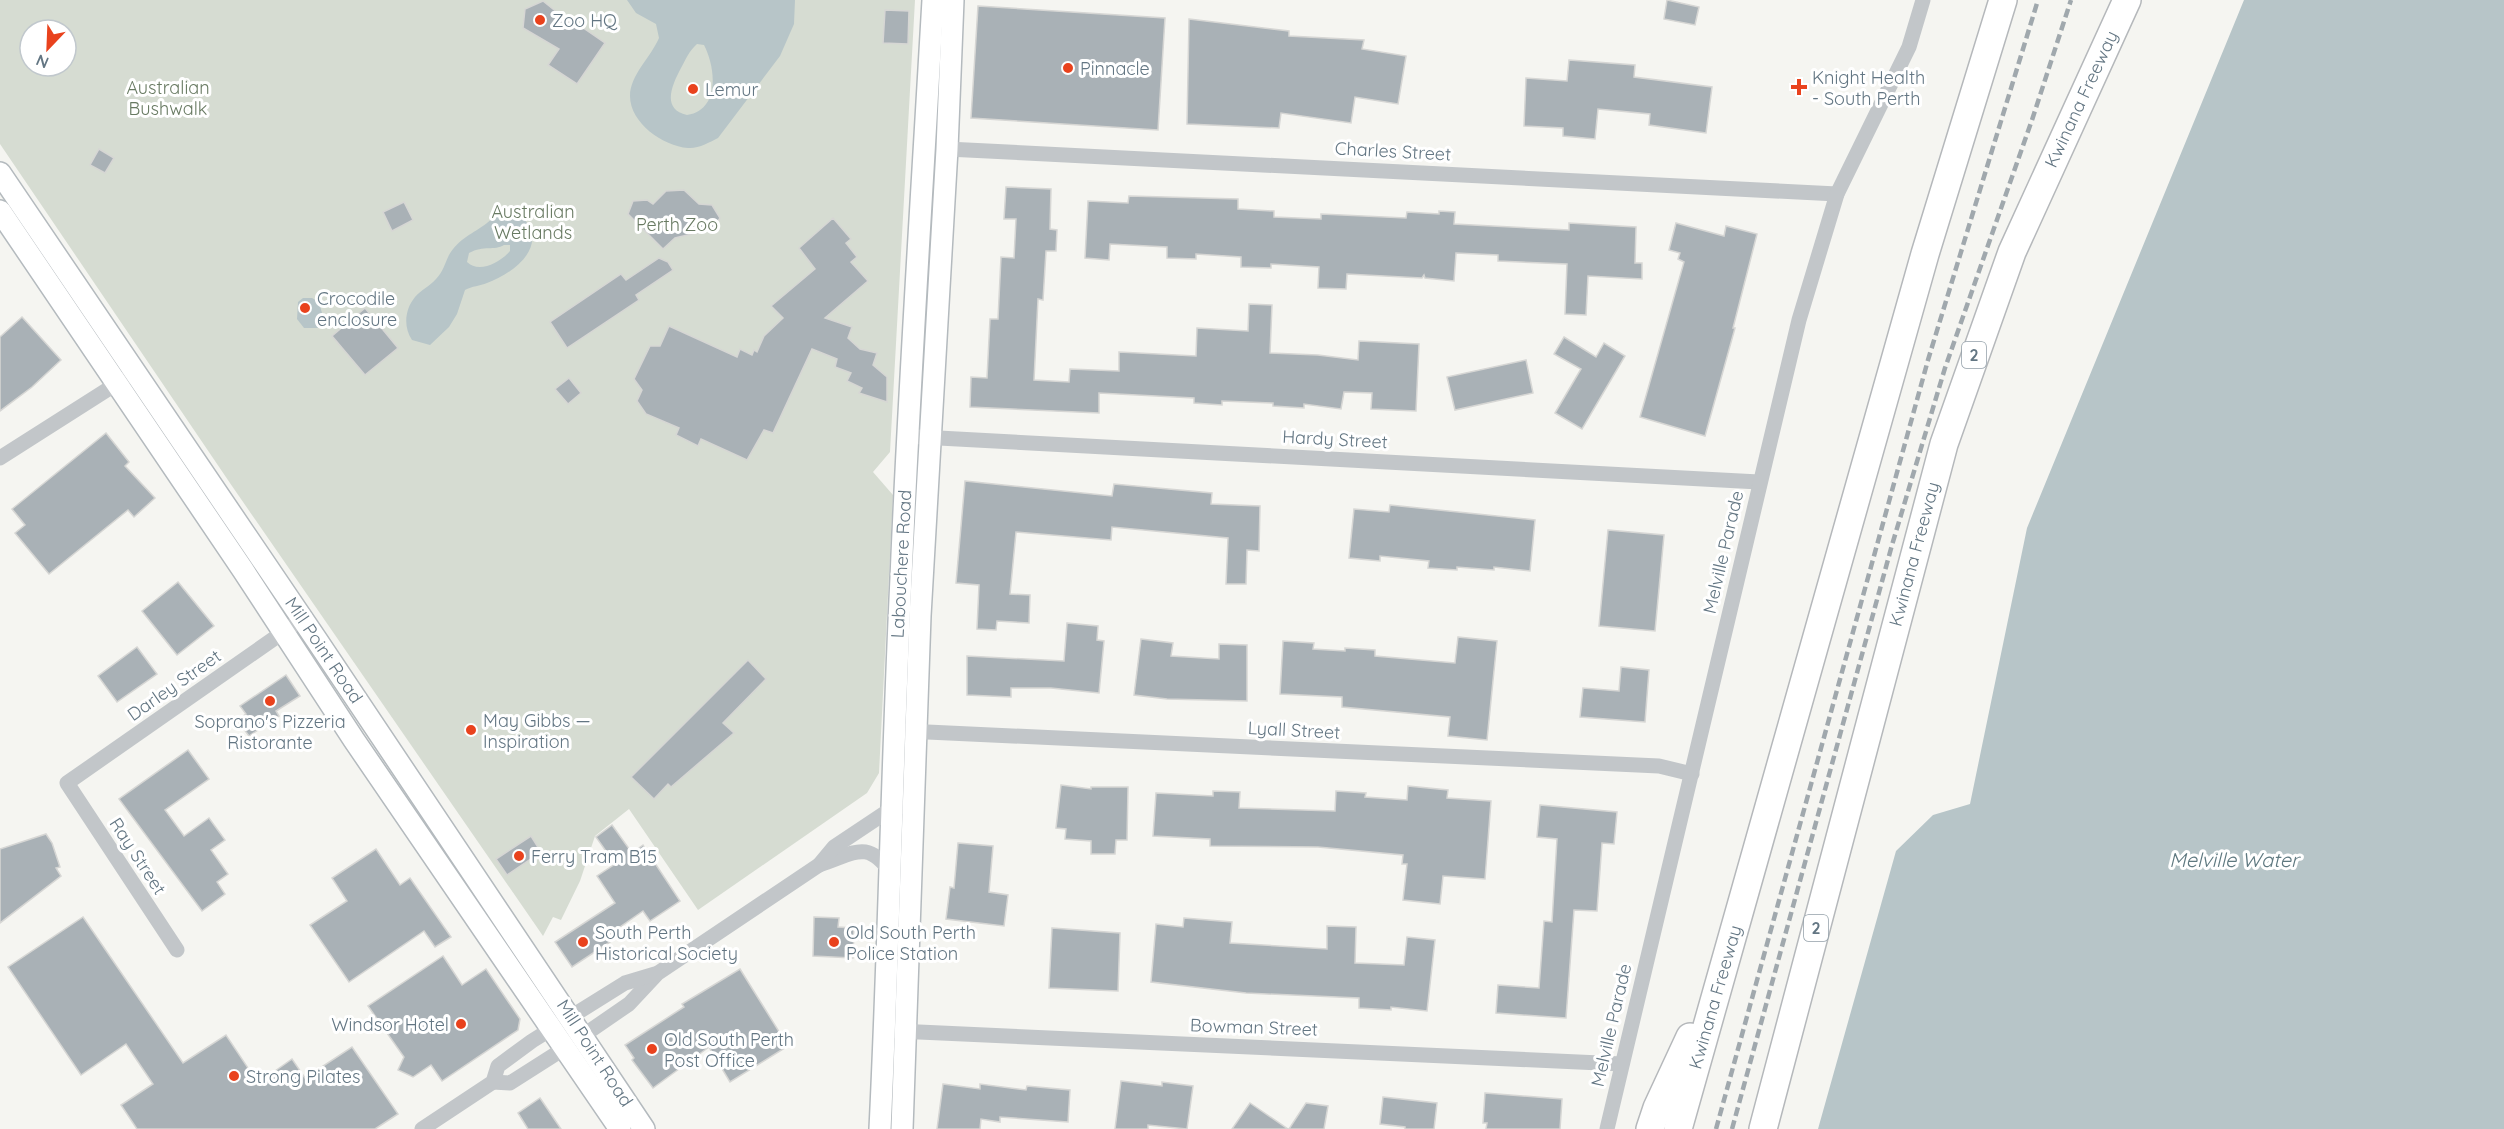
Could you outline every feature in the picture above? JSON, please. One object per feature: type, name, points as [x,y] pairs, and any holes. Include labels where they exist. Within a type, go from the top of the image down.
[{"type":"highway","name":"Kwinana Freeway","points":[[1678,1129],[1924,254],[2003,0]]},
{"type":"highway","name":"Kwinana Freeway","points":[[1763,1129],[1944,444],[2012,252],[2127,0]]},
{"type":"highway","points":[[1650,1129],[1657,1108],[1723,966]]},
{"type":"main road","name":"Labouchere Road","points":[[880,1129],[891,873],[894,730],[933,0]]},
{"type":"main road","name":"Labouchere Road","points":[[902,1129],[920,616],[947,149],[953,0]]},
{"type":"main road","name":"Mill Point Road","points":[[0,173],[303,618],[644,1129]]},
{"type":"main road","name":"Mill Point Road","points":[[0,211],[284,632],[354,740],[620,1129]]},
{"type":"street","name":"Melville Parade","points":[[1607,1129],[1798,320],[1837,194],[1909,47],[1923,0]]},
{"type":"street","name":"Charles Street","points":[[947,149],[1837,194]]},
{"type":"street","points":[[0,458],[135,372]]},
{"type":"street","name":"Hardy Street","points":[[908,436],[1759,482]]},
{"type":"street","name":"Darley Street","points":[[67,783],[303,618]]},
{"type":"street","name":"Lyall Street","points":[[894,730],[1659,766],[1692,774]]},
{"type":"street","name":"Ray Street","points":[[67,783],[177,950]]},
{"type":"street","points":[[422,1129],[493,1082],[510,1083],[564,1048],[629,1004],[658,973],[819,864],[834,847],[891,809],[914,803]]},
{"type":"street","points":[[819,864],[859,851],[871,851],[913,828]]},
{"type":"street","points":[[871,851],[881,859],[891,873]]},
{"type":"street","points":[[493,1082],[498,1066],[552,1029],[625,984],[658,973]]},
{"type":"street","name":"Bowman Street","points":[[884,1031],[1622,1064]]},
{"type":"green space","name":"Perth Zoo","points":[[0,0],[915,0],[890,452],[873,472],[893,495],[879,773],[867,793],[698,910],[629,809],[595,836],[580,881],[561,920],[553,917],[543,936],[232,486],[0,144]]},
{"type":"water","points":[[627,0],[795,0],[794,24],[780,56],[718,138],[692,148],[668,143],[659,138],[642,124],[631,106],[633,81],[659,38],[656,24],[636,13]],"holes":[[[697,44],[704,45],[713,76],[710,97],[698,112],[687,115],[674,108],[671,102],[672,89],[690,52]]]},
{"type":"water","name":"Melville Water","points":[[2244,0],[2504,0],[2504,1129],[1818,1129],[1896,851],[1933,815],[1970,804],[2027,528]]},
{"type":"water","points":[[504,207],[517,213],[529,226],[532,240],[526,256],[512,270],[487,283],[465,290],[457,314],[449,327],[430,345],[412,340],[406,324],[407,312],[412,302],[438,276],[457,244],[487,223]],"holes":[[[510,245],[510,251],[490,265],[478,267],[467,262],[469,253],[474,251]]]},
{"type":"water","points":[[303,298],[312,298],[319,302],[322,313],[318,328],[304,328],[297,319],[298,302]]},
{"type":"building","points":[[1667,0],[1699,7],[1695,25],[1664,19]]},
{"type":"building","points":[[543,1],[574,26],[576,23],[605,43],[577,84],[548,65],[559,49],[523,28],[525,9]]},
{"type":"building","name":"Pinnacle","points":[[978,6],[1165,18],[1158,130],[971,118]]},
{"type":"building","points":[[885,10],[909,11],[908,44],[883,43]]},
{"type":"building","points":[[1189,19],[1289,31],[1289,36],[1364,40],[1362,49],[1406,56],[1398,104],[1355,97],[1351,123],[1281,113],[1279,128],[1187,124]]},
{"type":"building","points":[[1569,60],[1635,65],[1634,77],[1712,87],[1706,133],[1649,125],[1650,114],[1598,109],[1595,139],[1563,136],[1563,128],[1524,126],[1526,78],[1567,81]]},
{"type":"building","points":[[99,149],[114,158],[105,173],[90,165]]},
{"type":"building","points":[[1006,187],[1051,189],[1050,229],[1057,230],[1056,251],[1046,251],[1043,300],[1038,299],[1034,380],[1069,382],[1070,369],[1119,371],[1119,352],[1196,356],[1197,328],[1248,331],[1249,304],[1272,305],[1270,353],[1318,355],[1358,360],[1359,341],[1419,344],[1416,411],[1371,409],[1372,393],[1344,392],[1341,409],[1304,404],[1304,408],[1273,406],[1273,403],[1222,401],[1222,405],[1194,403],[1194,398],[1099,393],[1099,413],[970,407],[971,377],[987,378],[990,319],[998,319],[1001,257],[1014,258],[1016,219],[1004,219]]},
{"type":"building","points":[[684,190],[699,204],[712,205],[720,218],[713,229],[675,238],[663,249],[628,214],[633,201],[647,200],[653,204],[666,191]]},
{"type":"building","points":[[1129,196],[1238,199],[1238,209],[1274,211],[1274,217],[1321,219],[1321,214],[1406,218],[1407,212],[1439,214],[1439,211],[1455,212],[1454,224],[1569,230],[1569,223],[1636,227],[1635,263],[1642,263],[1642,279],[1588,276],[1586,315],[1565,314],[1567,264],[1498,261],[1498,255],[1456,253],[1454,281],[1425,278],[1424,275],[1422,278],[1347,274],[1346,289],[1318,288],[1319,267],[1271,264],[1271,268],[1241,267],[1241,257],[1196,254],[1196,259],[1167,258],[1167,247],[1110,244],[1109,260],[1085,258],[1088,201],[1128,203]]},
{"type":"building","points":[[404,202],[413,220],[392,231],[383,212]]},
{"type":"building","points":[[833,218],[851,239],[846,243],[857,257],[851,262],[868,281],[825,318],[852,327],[848,338],[860,349],[877,353],[873,365],[887,377],[887,402],[859,393],[862,388],[847,381],[851,373],[835,367],[837,359],[812,349],[773,433],[764,430],[747,460],[701,439],[698,446],[676,435],[679,428],[646,414],[637,401],[642,390],[634,379],[650,346],[660,346],[669,326],[737,357],[740,349],[752,355],[754,350],[757,352],[764,336],[783,318],[771,306],[815,269],[799,248]]},
{"type":"building","points":[[1676,223],[1724,236],[1726,226],[1757,234],[1733,328],[1735,328],[1705,436],[1640,417],[1684,262],[1678,259],[1680,253],[1669,250]]},
{"type":"building","points":[[659,258],[668,262],[673,270],[636,295],[639,300],[567,348],[550,322],[621,274],[626,280]]},
{"type":"building","points":[[365,308],[398,348],[365,375],[332,336]]},
{"type":"building","points":[[22,317],[61,360],[32,387],[0,411],[0,337]]},
{"type":"building","points":[[1564,337],[1596,357],[1604,343],[1625,356],[1582,429],[1555,413],[1581,369],[1554,354]]},
{"type":"building","points":[[1526,360],[1533,393],[1455,410],[1447,377]]},
{"type":"building","points":[[569,378],[581,393],[568,404],[555,389]]},
{"type":"building","points":[[106,433],[129,462],[125,466],[155,498],[134,517],[128,510],[49,574],[15,533],[25,525],[12,509]]},
{"type":"building","points":[[965,481],[1112,496],[1114,484],[1212,493],[1211,504],[1260,506],[1259,551],[1247,550],[1246,584],[1226,584],[1228,538],[1112,527],[1111,540],[1016,532],[1010,594],[1030,595],[1029,623],[997,621],[996,630],[977,629],[979,585],[956,583]]},
{"type":"building","points":[[1390,505],[1535,520],[1530,571],[1494,567],[1494,570],[1457,567],[1457,570],[1428,568],[1429,561],[1380,556],[1380,561],[1349,558],[1354,509],[1389,512]]},
{"type":"building","points":[[1608,530],[1664,535],[1655,631],[1599,626]]},
{"type":"building","points":[[178,582],[214,626],[177,655],[142,611]]},
{"type":"building","points":[[1067,623],[1098,626],[1097,640],[1104,641],[1099,693],[1051,688],[1011,688],[1011,697],[967,695],[967,656],[1064,661]]},
{"type":"building","points":[[1458,637],[1497,641],[1487,740],[1448,736],[1450,717],[1342,707],[1342,697],[1280,694],[1283,641],[1314,643],[1313,649],[1375,650],[1375,656],[1455,663]]},
{"type":"building","points":[[1141,639],[1173,643],[1171,656],[1219,659],[1219,644],[1247,645],[1247,701],[1167,699],[1134,695]]},
{"type":"building","points":[[137,647],[157,674],[117,702],[98,676]]},
{"type":"building","points":[[748,660],[766,679],[723,723],[734,733],[671,787],[668,784],[654,799],[631,777]]},
{"type":"building","points":[[1621,667],[1649,670],[1645,722],[1580,717],[1583,688],[1619,691]]},
{"type":"building","name":"Soprano's Pizzeria Ristorante","points":[[286,675],[300,696],[276,711],[279,716],[249,736],[237,720],[246,714],[240,706]]},
{"type":"building","points":[[188,750],[209,779],[165,810],[184,836],[209,818],[225,840],[211,850],[228,874],[217,882],[225,894],[202,911],[119,799]]},
{"type":"building","points":[[1061,785],[1091,789],[1091,787],[1128,787],[1127,840],[1116,840],[1115,854],[1091,854],[1091,841],[1065,839],[1066,829],[1056,828]]},
{"type":"building","points":[[1408,786],[1448,790],[1447,798],[1491,801],[1485,879],[1443,876],[1440,904],[1403,900],[1407,864],[1402,864],[1403,855],[1318,847],[1210,846],[1210,839],[1153,836],[1156,793],[1213,796],[1213,791],[1240,792],[1239,808],[1335,811],[1336,791],[1366,793],[1365,797],[1407,800]]},
{"type":"building","points":[[1540,805],[1617,812],[1614,844],[1602,843],[1597,911],[1574,910],[1566,1018],[1496,1013],[1498,985],[1539,988],[1544,921],[1552,922],[1557,839],[1537,837]]},
{"type":"building","points":[[612,825],[632,853],[643,845],[680,901],[650,921],[643,911],[607,936],[610,942],[572,967],[555,942],[615,903],[597,876],[615,864],[596,837]]},
{"type":"building","points":[[46,834],[52,843],[60,867],[56,868],[61,876],[0,923],[0,849]]},
{"type":"building","name":"Ferry Tram B15","points":[[531,836],[541,852],[507,875],[496,859]]},
{"type":"building","points":[[958,843],[993,846],[989,892],[1008,895],[1004,926],[946,919],[950,887],[954,888]]},
{"type":"building","points":[[376,849],[400,885],[410,878],[451,937],[435,947],[424,931],[349,982],[310,925],[347,901],[332,878]]},
{"type":"building","points":[[83,917],[183,1063],[226,1035],[258,1083],[292,1059],[305,1078],[352,1047],[398,1114],[375,1129],[137,1129],[121,1105],[153,1084],[126,1044],[81,1075],[8,967]]},
{"type":"building","name":"Old South Perth Police Station","points":[[814,917],[839,918],[838,927],[854,928],[853,958],[813,956]]},
{"type":"building","points":[[1184,918],[1232,922],[1230,943],[1327,949],[1327,926],[1356,927],[1355,963],[1404,965],[1407,937],[1435,940],[1427,1011],[1391,1007],[1391,1010],[1359,1008],[1359,998],[1246,993],[1151,982],[1156,924],[1183,927]]},
{"type":"building","points":[[1052,928],[1120,933],[1118,991],[1049,988]]},
{"type":"building","name":"Windsor Hotel","points":[[443,956],[462,985],[486,969],[520,1019],[518,1030],[442,1081],[431,1065],[413,1077],[398,1070],[404,1057],[368,1006]]},
{"type":"building","points":[[740,969],[788,1046],[730,1082],[709,1047],[653,1088],[632,1060],[634,1058],[625,1045],[684,1007],[682,1004]]},
{"type":"building","points":[[1121,1081],[1162,1086],[1162,1082],[1193,1086],[1187,1129],[1148,1125],[1148,1129],[1115,1129]]},
{"type":"building","points":[[943,1084],[980,1089],[980,1084],[1026,1090],[1027,1086],[1070,1090],[1068,1122],[1000,1117],[1000,1122],[981,1119],[980,1129],[937,1129]]},
{"type":"building","points":[[1485,1093],[1562,1099],[1560,1129],[1486,1129],[1487,1123],[1483,1123]]},
{"type":"building","points":[[1383,1097],[1437,1103],[1434,1129],[1405,1129],[1405,1127],[1380,1124]]},
{"type":"building","points":[[540,1098],[561,1129],[528,1129],[518,1113]]},
{"type":"building","points":[[1250,1103],[1288,1129],[1232,1129]]},
{"type":"building","points":[[1306,1103],[1328,1106],[1324,1129],[1289,1129]]},
{"type":"railway","points":[[1716,1129],[1928,360],[2038,0]]},
{"type":"railway","points":[[1732,1129],[1892,545],[1945,368],[2032,120],[2071,0]]},
{"type":"place","name":"Zoo HQ","points":[[540,20]]},
{"type":"place","name":"Pinnacle","points":[[1068,68]]},
{"type":"place","name":"Knight Health - South Perth","points":[[1799,87]]},
{"type":"place","name":"Lemur","points":[[693,89]]},
{"type":"place","name":"Crocodile enclosure","points":[[305,308]]},
{"type":"place","name":"Soprano's Pizzeria Ristorante","points":[[270,701]]},
{"type":"place","name":"May Gibbs — Inspiration","points":[[471,730]]},
{"type":"place","name":"Ferry Tram B15","points":[[519,856]]},
{"type":"place","name":"South Perth Historical Society","points":[[583,942]]},
{"type":"place","name":"Old South Perth Police Station","points":[[834,942]]},
{"type":"place","name":"Windsor Hotel","points":[[461,1024]]},
{"type":"place","name":"Old South Perth Post Office","points":[[652,1049]]},
{"type":"place","name":"Strong Pilates","points":[[234,1076]]},
{"type":"park label","name":"Australian Bushwalk","points":[[168,97]]},
{"type":"park label","name":"Australian Wetlands","points":[[533,221]]}]
